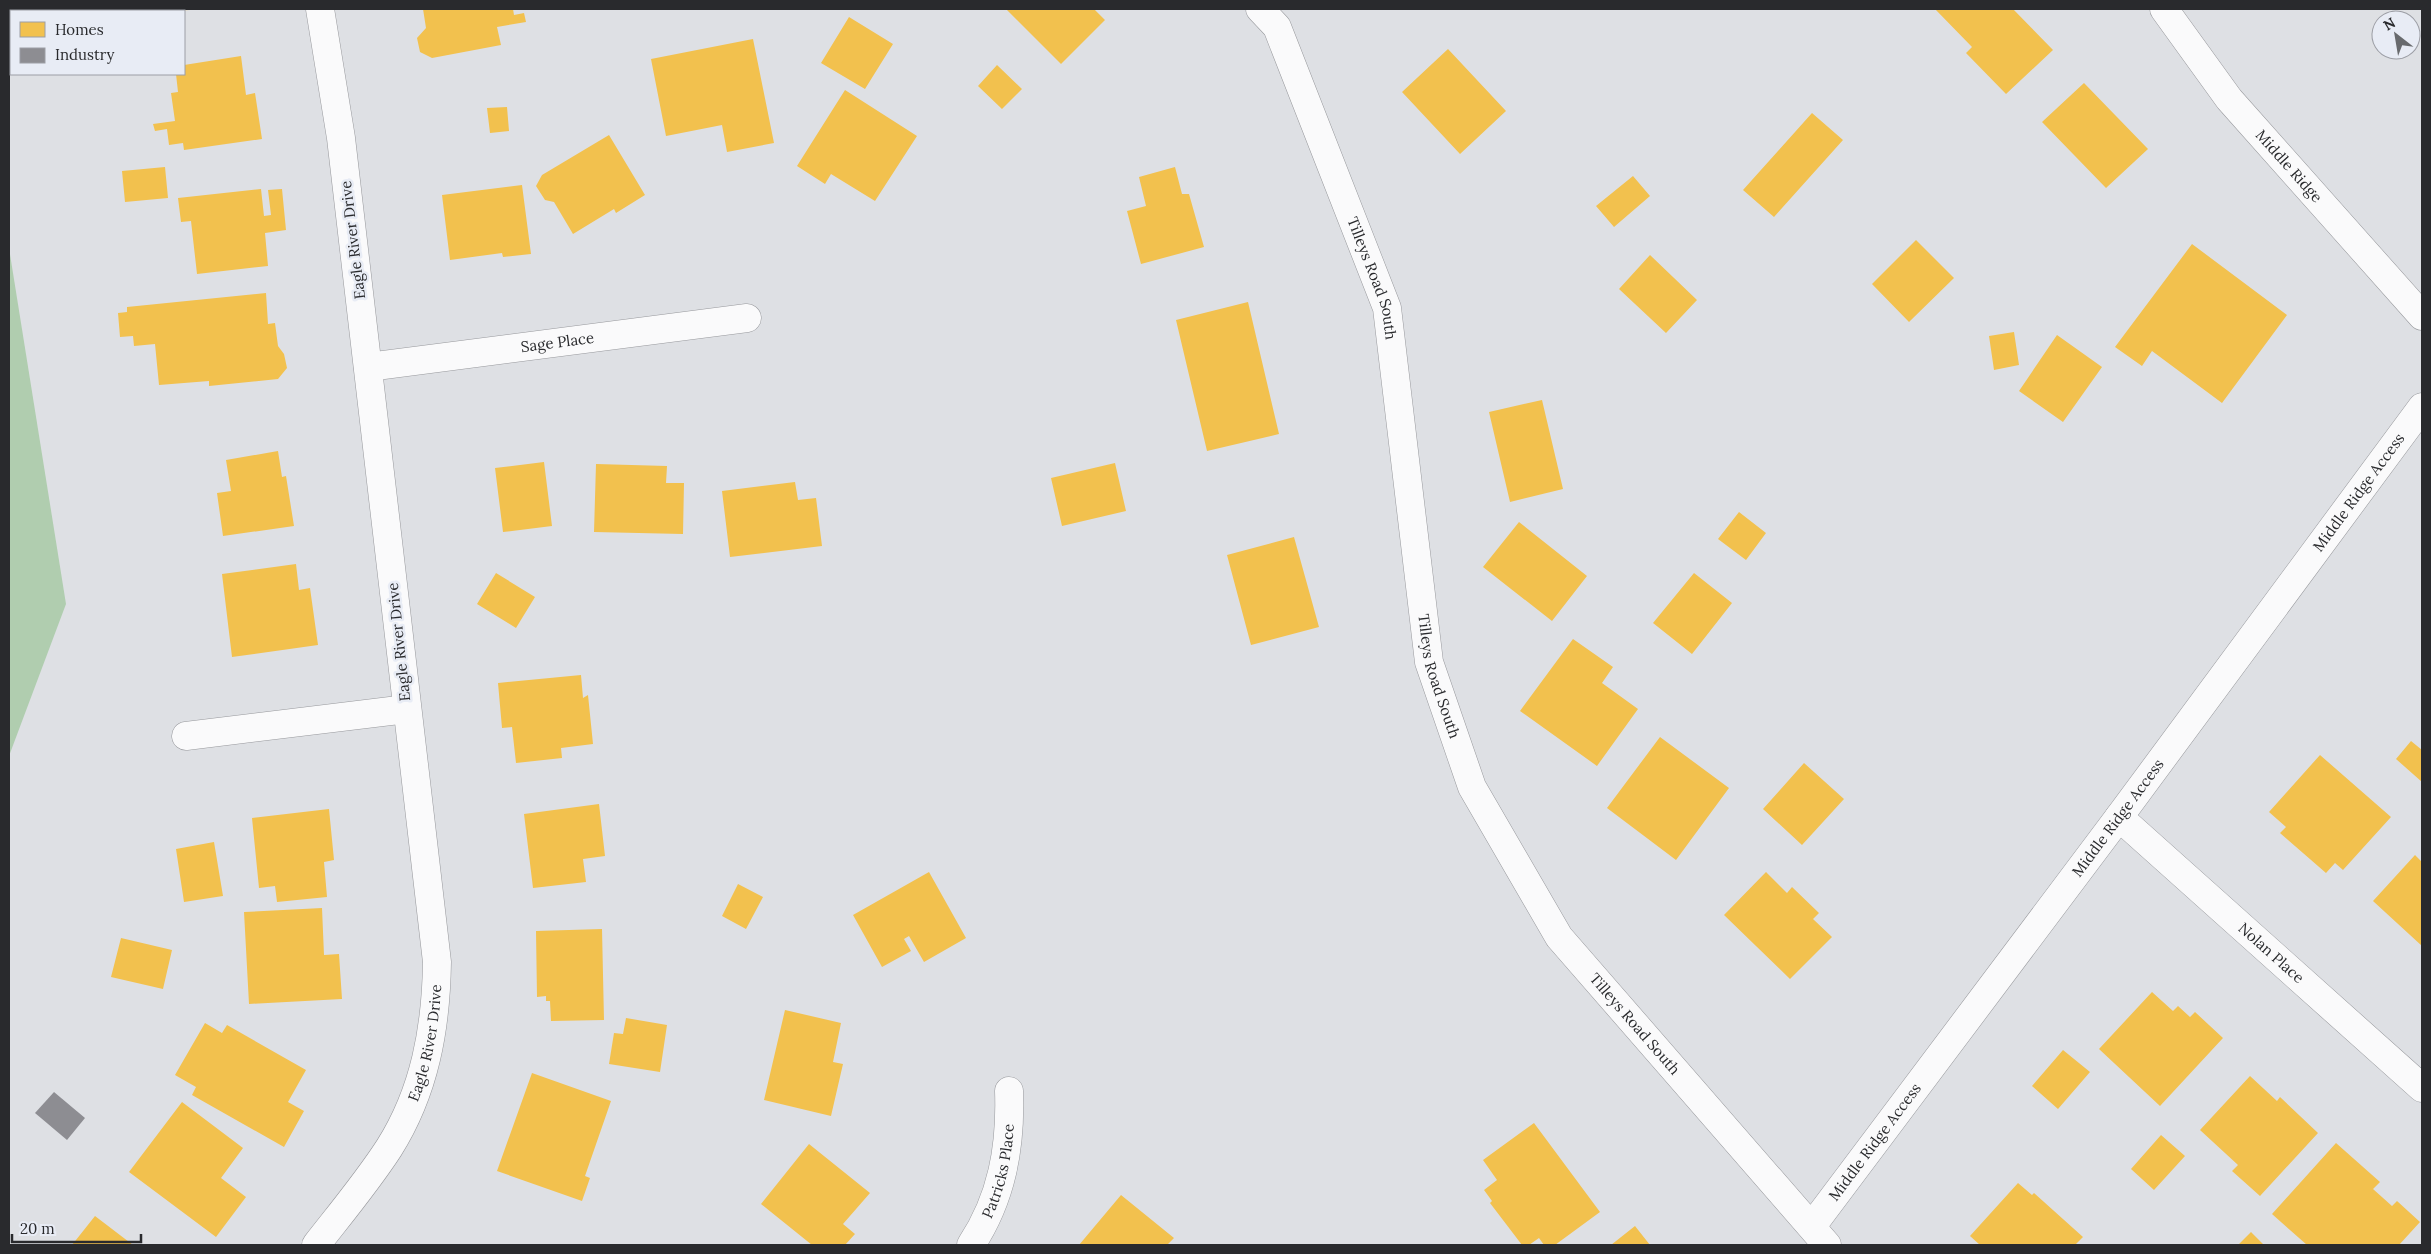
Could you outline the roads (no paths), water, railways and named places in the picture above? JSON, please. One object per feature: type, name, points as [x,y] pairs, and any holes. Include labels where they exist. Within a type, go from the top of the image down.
[{"type":"street","name":"Eagle River Drive","points":[[316,1245],[391,1146],[416,1095],[431,1041],[435,1014],[437,962],[336,95],[320,9]]},
{"type":"street","name":"Tilleys Road South","points":[[1260,9],[1277,27],[1387,308],[1430,662],[1472,787],[1559,937],[1819,1236]]},
{"type":"street","name":"Middle Ridge","points":[[2164,9],[2229,99],[2422,316]]},
{"type":"street","name":"Sage Place","points":[[368,367],[746,318]]},
{"type":"street","name":"Middle Ridge Access","points":[[1819,1236],[2120,817],[2422,407]]},
{"type":"street","points":[[186,736],[407,709]]},
{"type":"street","name":"Nolan Place","points":[[2120,817],[2422,1088]]},
{"type":"street","name":"Patricks Place","points":[[971,1245],[990,1210],[1001,1181],[1008,1142],[1009,1092]]}]
